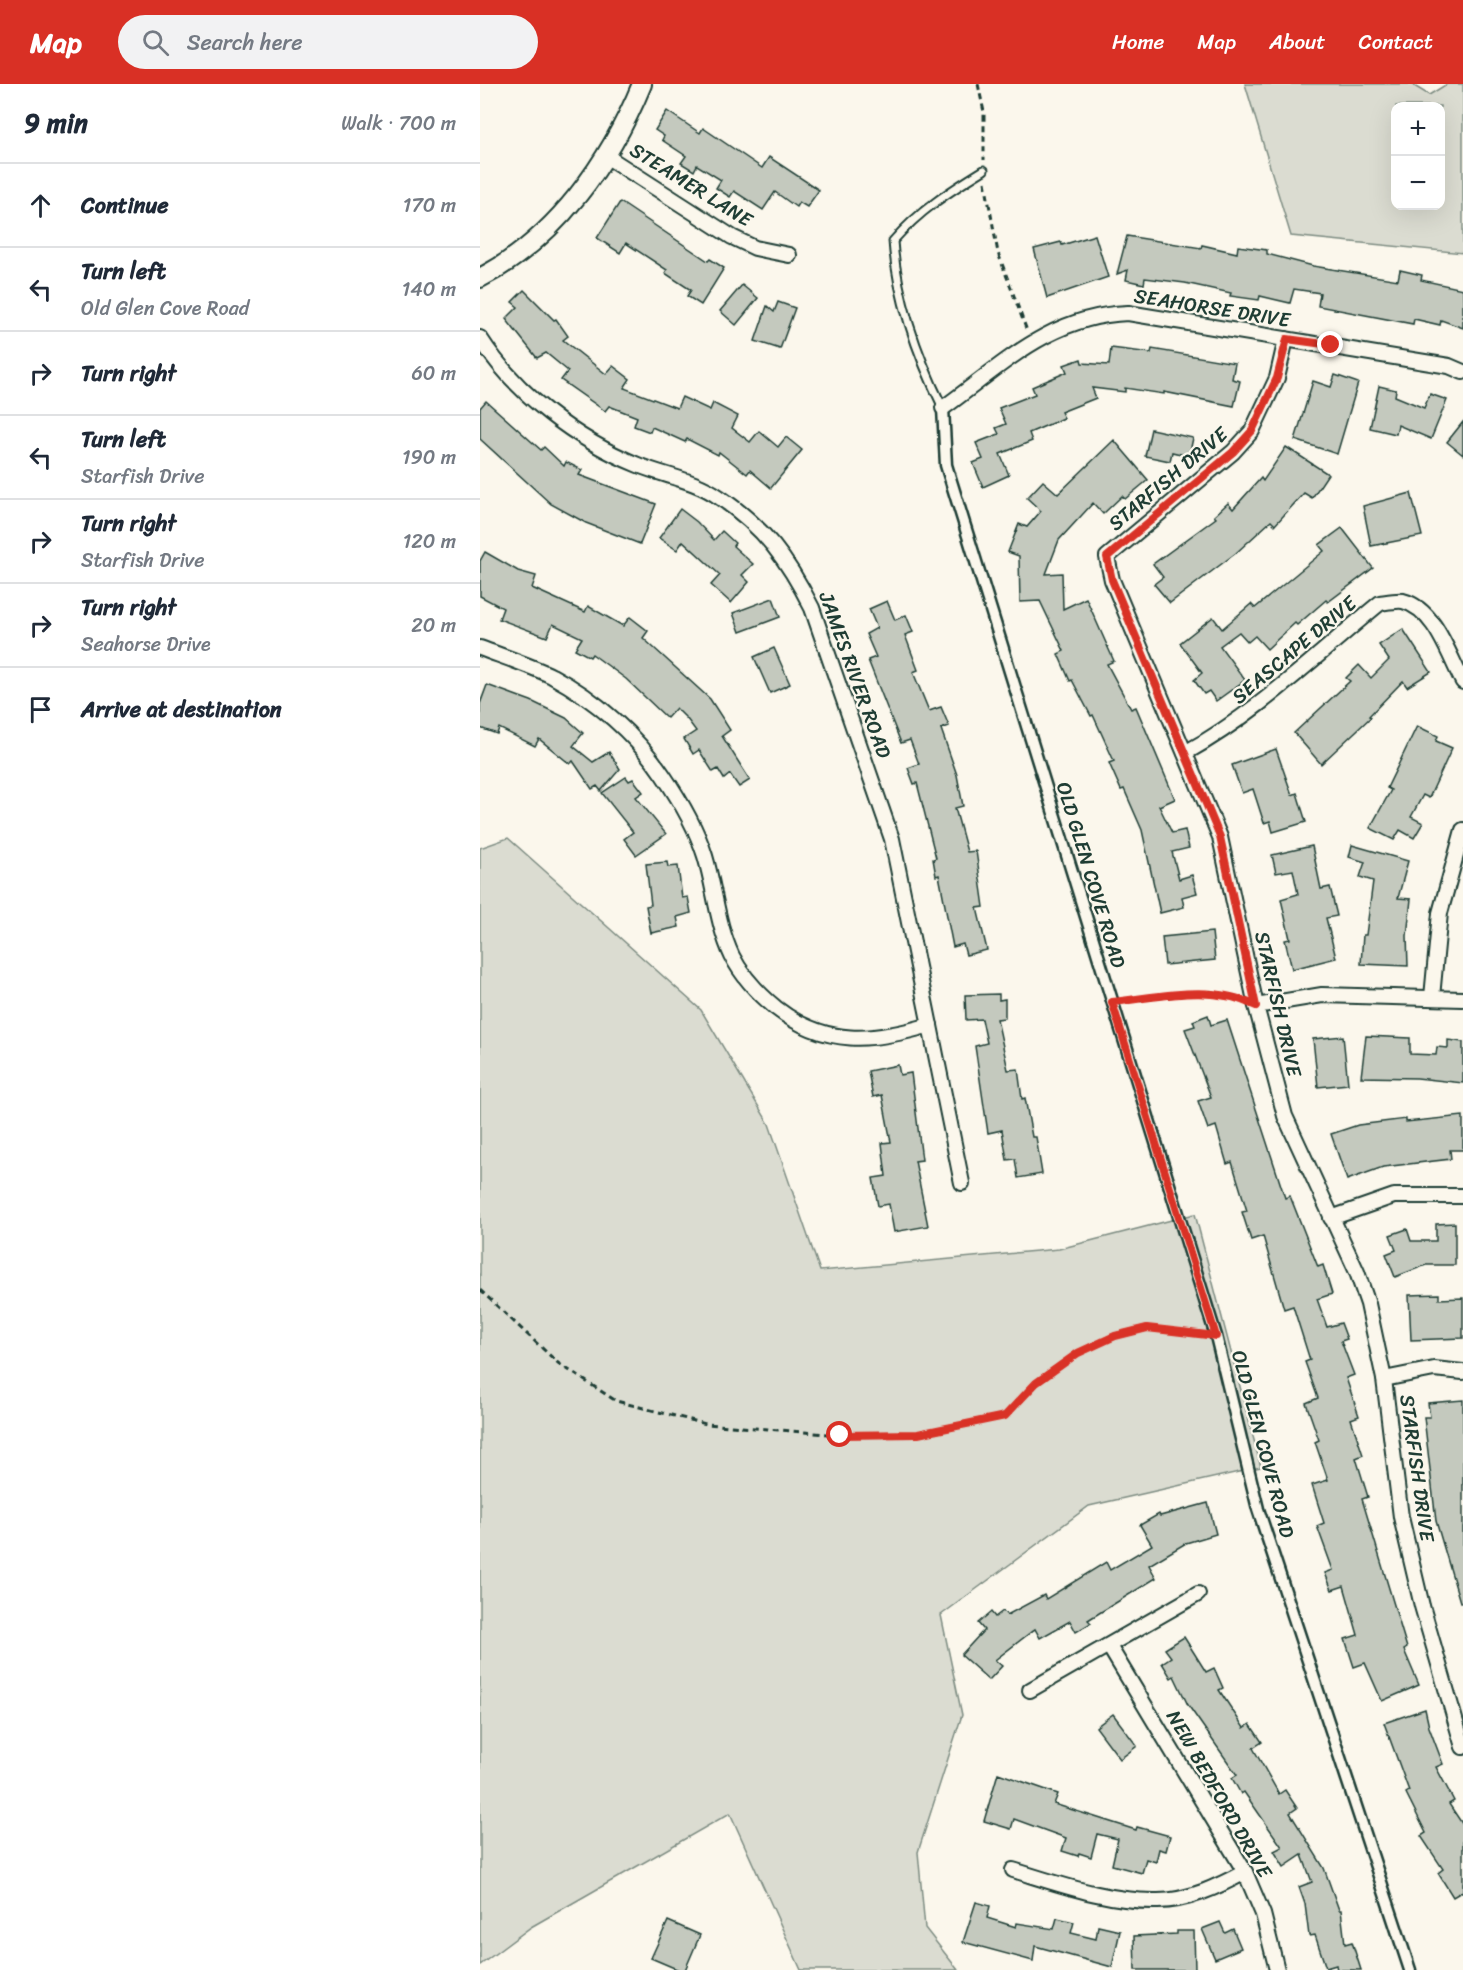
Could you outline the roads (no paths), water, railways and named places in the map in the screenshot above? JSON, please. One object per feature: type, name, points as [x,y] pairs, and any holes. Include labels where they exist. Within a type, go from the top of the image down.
[{"type":"street","points":[[480,278],[515,255],[545,231],[578,195],[606,156],[642,84]]},
{"type":"street","name":"STEAMER LANE","points":[[606,156],[732,237],[755,248],[789,255]]},
{"type":"street","name":"SEAHORSE DRIVE","points":[[944,408],[1032,343],[1075,321],[1101,314],[1128,313],[1449,366],[1463,372]]},
{"type":"street","name":"JAMES RIVER ROAD","points":[[480,338],[496,363],[520,389],[569,425],[606,450],[630,462],[686,481],[718,496],[781,552],[812,608],[892,838],[962,1183]]},
{"type":"street","name":"STARFISH DRIVE","points":[[1287,339],[1277,378],[1252,431],[1233,452],[1107,557],[1112,580],[1220,837],[1256,1006],[1285,1116],[1357,1272],[1368,1304],[1384,1379],[1401,1517],[1422,1606],[1463,1747]]},
{"type":"street","name":"OLD GLEN COVE ROAD","points":[[944,408],[946,465],[1216,1336],[1258,1509],[1410,1970]]},
{"type":"street","name":"SEASCAPE DRIVE","points":[[1185,753],[1237,722],[1260,705],[1380,603],[1402,601],[1415,606],[1428,617],[1463,682]]},
{"type":"street","points":[[480,648],[551,676],[577,692],[610,715],[643,749],[663,774],[695,829],[705,856],[722,930],[733,958],[762,997],[783,1013],[818,1033],[842,1038],[896,1035],[930,1024]]},
{"type":"street","points":[[1432,997],[1440,913],[1463,830]]},
{"type":"street","points":[[1256,1006],[1322,995],[1463,999]]},
{"type":"street","points":[[1331,1218],[1394,1196],[1463,1196]]},
{"type":"street","points":[[1384,1379],[1434,1370],[1463,1372]]},
{"type":"street","points":[[1030,1690],[1054,1674],[1109,1646],[1198,1594]]},
{"type":"street","name":"NEW BEDFORD DRIVE","points":[[1109,1646],[1245,1872],[1263,1914],[1277,1970]]},
{"type":"street","points":[[1013,1870],[1085,1891],[1160,1901],[1194,1895],[1245,1872]]},
{"type":"lane","points":[[944,408],[927,375],[906,316],[896,278],[893,242],[911,221],[937,199],[984,170]]}]
